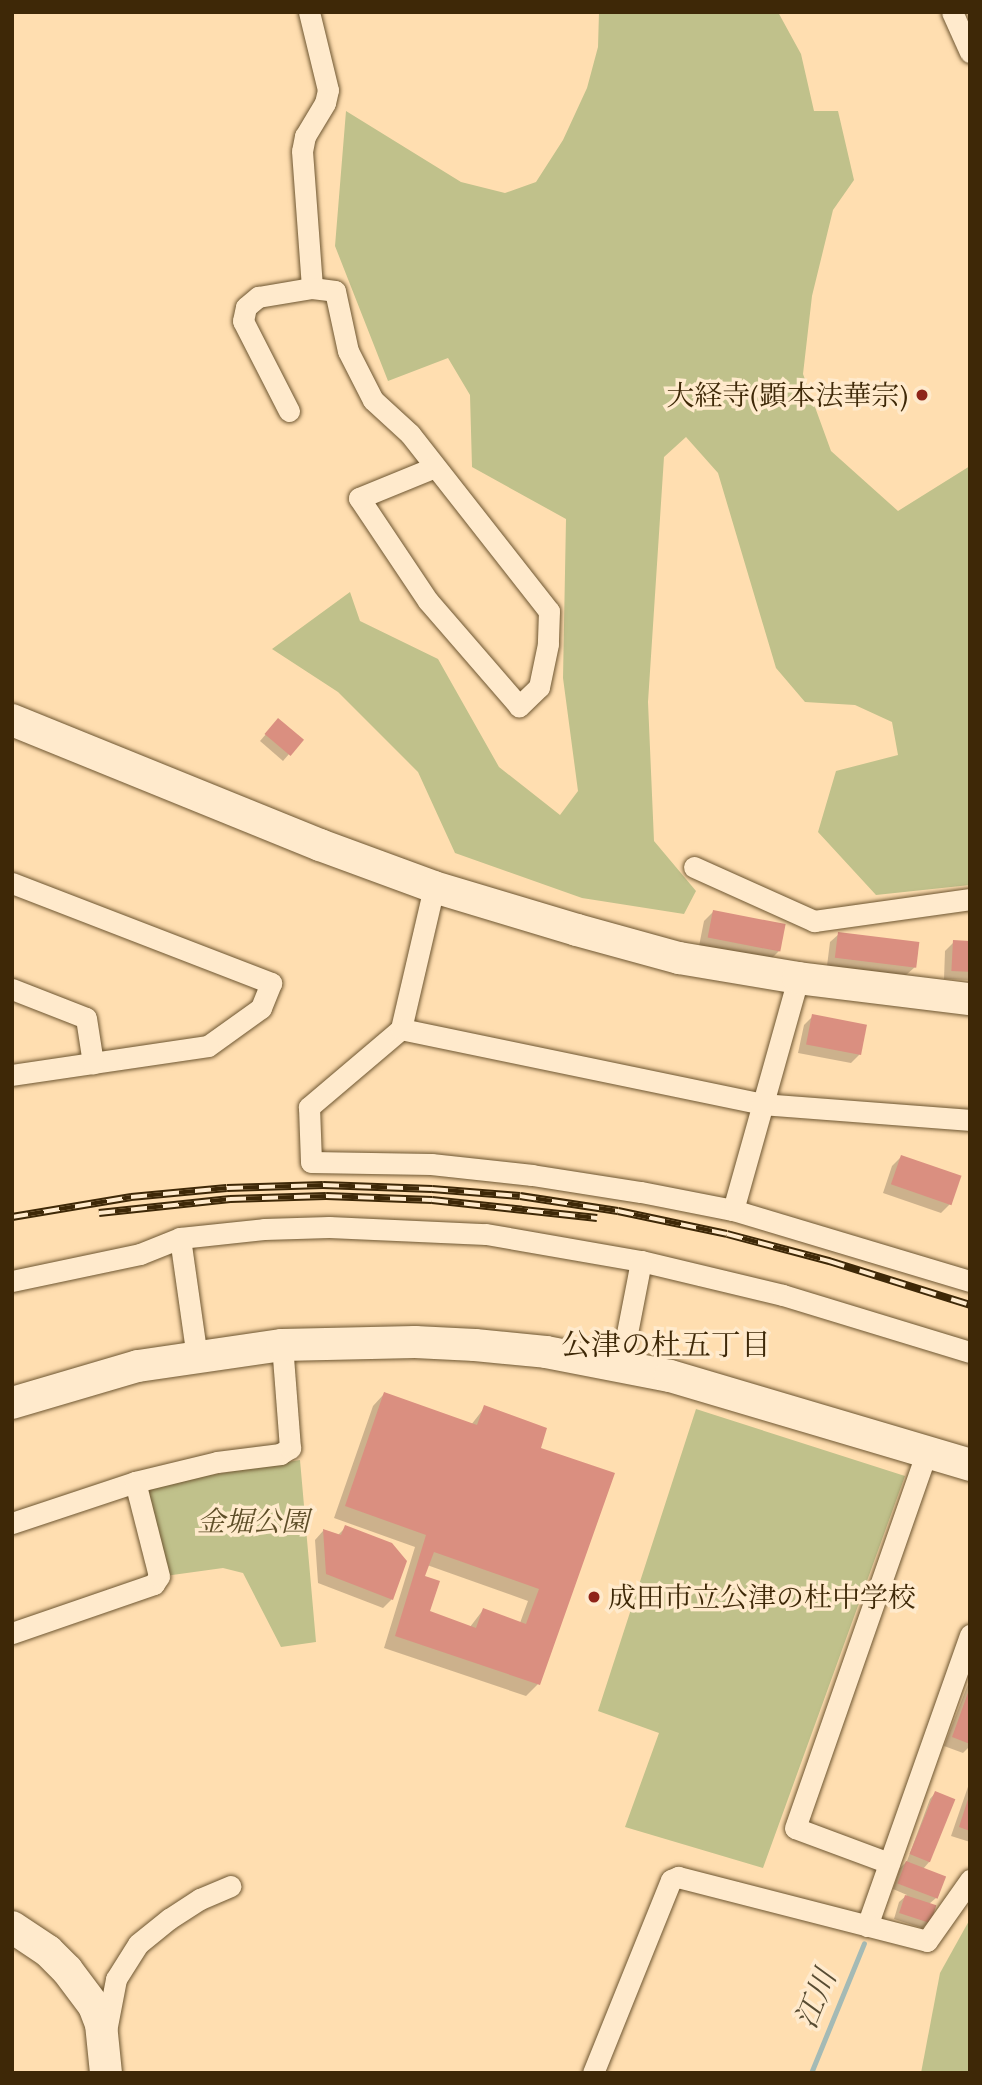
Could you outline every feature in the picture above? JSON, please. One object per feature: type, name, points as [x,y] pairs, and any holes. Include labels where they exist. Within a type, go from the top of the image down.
[{"type":"street","points":[[309,12],[327,90],[325,103],[305,136],[302,151],[312,288]]},
{"type":"street","points":[[952,12],[968,44]]},
{"type":"street","points":[[289,411],[243,321],[246,307],[258,297],[312,288],[335,291],[348,351],[373,400],[410,434],[549,611],[548,644],[539,687],[519,706],[428,601],[359,498],[435,467]]},
{"type":"street","points":[[12,720],[320,845],[434,887],[679,958],[798,978],[970,999]]},
{"type":"street","points":[[694,867],[814,920],[970,899]]},
{"type":"street","points":[[12,883],[271,983],[261,1008],[208,1046],[12,1074]]},
{"type":"street","points":[[434,887],[401,1029],[309,1107],[311,1162],[431,1164],[532,1175],[733,1210],[970,1281]]},
{"type":"street","points":[[733,1210],[798,978]]},
{"type":"street","points":[[12,989],[86,1018],[93,1063]]},
{"type":"street","points":[[401,1029],[762,1104],[970,1120]]},
{"type":"street","points":[[12,1281],[140,1254],[180,1238],[264,1229],[330,1227],[486,1234],[641,1261],[783,1295],[970,1352]]},
{"type":"street","points":[[180,1238],[197,1357]]},
{"type":"street","points":[[621,1364],[641,1261]]},
{"type":"street","points":[[12,1403],[138,1366],[282,1345],[389,1342],[475,1345],[546,1352],[621,1364],[970,1465]]},
{"type":"street","points":[[12,1523],[135,1482],[217,1462],[279,1454],[290,1448],[282,1345]]},
{"type":"street","points":[[889,1863],[795,1828],[927,1452]]},
{"type":"street","points":[[12,1633],[154,1584],[159,1576],[135,1482]]},
{"type":"street","points":[[867,1926],[970,1635]]},
{"type":"street","points":[[593,2073],[671,1880],[678,1877],[927,1941],[970,1880]]},
{"type":"street","points":[[105,2058],[110,1996],[127,1958],[144,1939],[169,1919],[200,1899],[230,1886]]},
{"type":"street","points":[[12,1927],[48,1951],[82,1988],[94,2006],[105,2058]]},
{"type":"green space","points":[[599,12],[778,12],[801,54],[814,111],[838,111],[854,180],[833,210],[812,296],[803,374],[831,451],[898,511],[970,466],[970,885],[876,895],[818,832],[836,771],[898,755],[892,722],[855,705],[805,702],[776,668],[718,473],[686,437],[664,457],[648,702],[654,841],[696,891],[684,914],[582,898],[455,853],[418,772],[338,692],[272,649],[350,592],[360,621],[438,659],[499,767],[560,815],[578,791],[563,678],[566,519],[472,467],[470,395],[448,358],[388,381],[335,246],[346,111],[461,182],[505,193],[536,182],[563,140],[587,88],[598,47]]},
{"type":"green space","points":[[696,1409],[905,1476],[763,1868],[625,1827],[659,1733],[598,1711]]},
{"type":"green space","name":"金堀公園","points":[[300,1460],[316,1642],[281,1647],[243,1573],[223,1568],[165,1576],[145,1486]]},
{"type":"green space","points":[[970,1919],[970,2073],[921,2073],[940,1973]]},
{"type":"building","points":[[278,718],[304,740],[291,756],[265,734]]},
{"type":"building","points":[[713,910],[786,924],[780,952],[708,937]]},
{"type":"building","points":[[838,932],[919,942],[916,968],[835,958]]},
{"type":"building","points":[[953,940],[970,941],[968,972],[951,971]]},
{"type":"building","points":[[812,1014],[867,1025],[861,1055],[806,1044]]},
{"type":"building","points":[[901,1155],[962,1176],[951,1205],[891,1184]]},
{"type":"building","points":[[384,1392],[477,1425],[484,1405],[547,1428],[541,1448],[615,1473],[540,1685],[395,1636],[426,1535],[345,1506]],"holes":[[[434,1552],[539,1589],[526,1624],[483,1608],[476,1628],[430,1611],[440,1581],[425,1576]]]},
{"type":"building","points":[[345,1525],[392,1543],[407,1561],[393,1600],[326,1574],[323,1529],[341,1535]]},
{"type":"building","points":[[970,1690],[970,1744],[952,1737]]},
{"type":"building","points":[[935,1791],[955,1799],[930,1862],[910,1854]]},
{"type":"building","points":[[970,1796],[970,1831],[959,1827]]},
{"type":"building","points":[[906,1861],[946,1876],[938,1899],[897,1883]]},
{"type":"building","points":[[905,1895],[936,1905],[931,1923],[899,1913]]},
{"type":"waterway","name":"江川","points":[[811,2073],[864,1943]]},
{"type":"railway","points":[[12,1217],[131,1197],[227,1188],[323,1185],[520,1196],[618,1211],[727,1234],[829,1261],[970,1305]]},
{"type":"railway","points":[[99,1213],[230,1199],[326,1196],[432,1200],[597,1218]]},
{"type":"place","name":"大経寺(顕本法華宗)","points":[[922,395]]},
{"type":"place","name":"成田市立公津の杜中学校","points":[[594,1597]]},
{"type":"district","name":"公津の杜五丁目","points":[[666,1345]]}]
